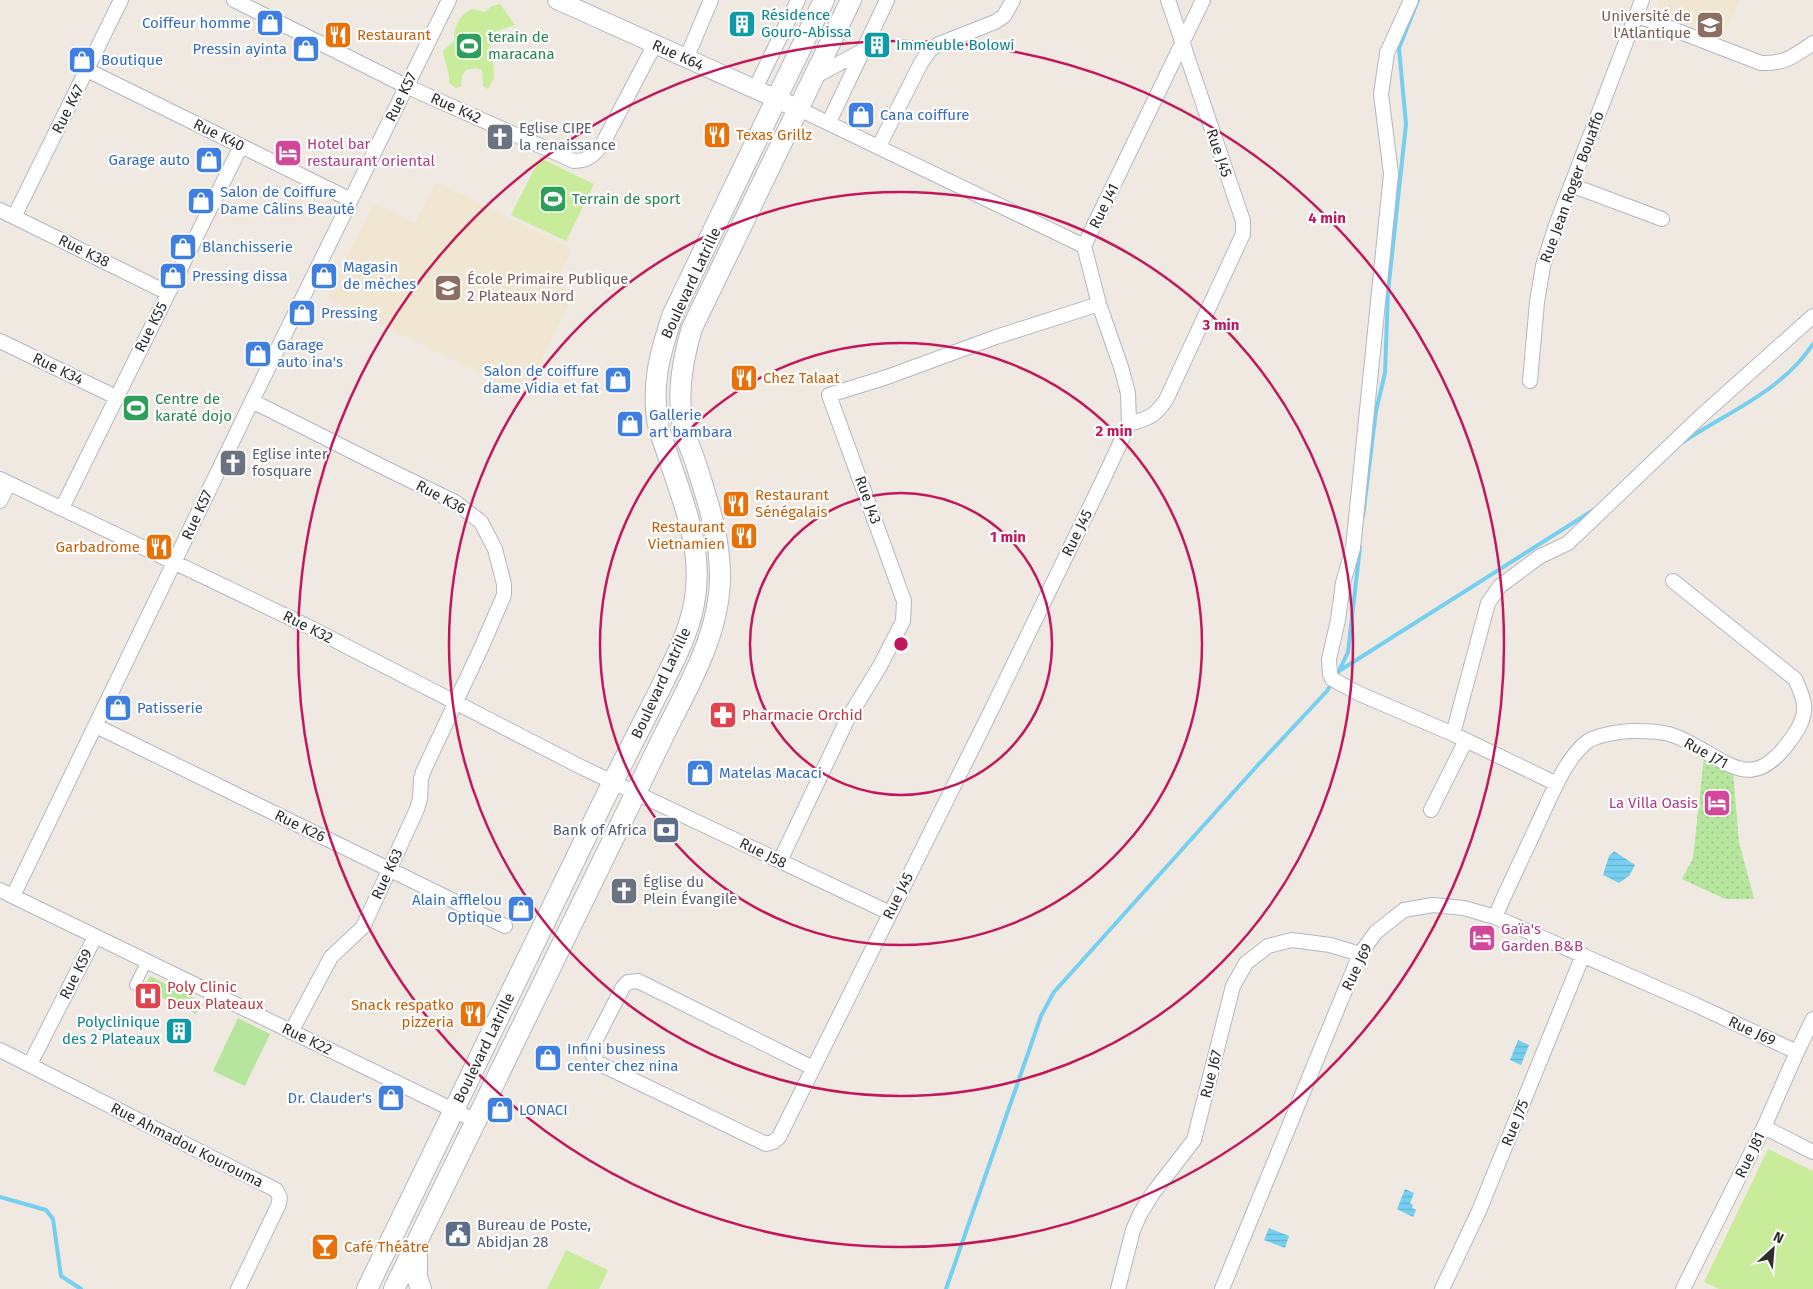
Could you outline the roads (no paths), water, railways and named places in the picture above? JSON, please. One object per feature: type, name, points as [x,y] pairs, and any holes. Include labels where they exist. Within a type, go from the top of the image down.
[{"type":"main road","name":"Boulevard Latrille","points":[[394,1289],[702,656],[712,630],[718,603],[719,549],[713,517],[682,422],[682,371],[685,352],[692,328],[851,0]]},
{"type":"main road","name":"Boulevard Latrille","points":[[371,1288],[453,1110],[680,646],[689,623],[697,578],[696,552],[691,525],[659,428],[657,368],[661,348],[673,314],[778,100],[821,3]]},
{"type":"main road","points":[[417,1243],[416,1276],[421,1289]]},
{"type":"street","name":"Rue K47","points":[[14,217],[122,0]]},
{"type":"street","name":"Rue K42","points":[[234,0],[406,86],[574,161],[584,161],[594,154],[602,143],[655,44]]},
{"type":"street","name":"Rue K57","points":[[6,893],[96,726],[252,401],[449,0]]},
{"type":"street","name":"Rue K64","points":[[557,0],[799,109]]},
{"type":"street","points":[[686,59],[711,0]]},
{"type":"street","points":[[755,89],[798,0]]},
{"type":"street","points":[[829,122],[887,0]]},
{"type":"street","points":[[879,146],[921,63],[930,50],[939,44],[995,22],[1004,16],[1012,0]]},
{"type":"street","name":"Rue J45","points":[[813,1068],[638,981],[628,982],[623,987],[593,1045],[592,1054],[598,1063],[766,1144],[773,1142],[779,1137],[1102,482],[1129,424],[1149,418],[1166,400],[1243,234],[1243,221],[1168,0]]},
{"type":"street","name":"Rue J41","points":[[1129,424],[1128,393],[1122,367],[1099,304],[1084,246],[1203,0]]},
{"type":"street","points":[[1411,0],[1387,53],[1381,94],[1390,174],[1353,548],[1343,583],[1338,620],[1329,659],[1330,674],[1332,679],[1360,694],[1453,734],[1557,784]]},
{"type":"street","name":"Rue Jean Roger Bouaffo","points":[[1530,381],[1537,302],[1543,266],[1571,185],[1642,0]]},
{"type":"street","points":[[1636,15],[1761,63],[1775,64],[1788,60],[1813,43]]},
{"type":"street","points":[[814,77],[864,50]]},
{"type":"street","name":"Rue K40","points":[[87,70],[351,200]]},
{"type":"street","points":[[799,109],[1084,246]]},
{"type":"street","name":"Rue K55","points":[[62,508],[241,146]]},
{"type":"street","points":[[1571,185],[1662,219]]},
{"type":"street","name":"Rue K38","points":[[0,210],[168,293]]},
{"type":"street","name":"Rue J43","points":[[780,861],[847,720],[880,666],[903,621],[904,612],[904,601],[829,395],[887,377],[996,336],[1099,304]]},
{"type":"street","points":[[1453,734],[1488,603],[1500,586],[1539,557],[1568,543],[1700,417],[1813,316]]},
{"type":"street","name":"Rue K34","points":[[0,341],[116,397]]},
{"type":"street","name":"Rue K36","points":[[252,401],[455,502],[474,515],[480,522],[495,549],[504,584],[504,595],[455,702]]},
{"type":"street","points":[[0,501],[4,481]]},
{"type":"street","name":"Rue K32","points":[[4,481],[307,626],[613,782]]},
{"type":"street","name":"Rue J71","points":[[1495,917],[1557,784],[1575,754],[1590,740],[1621,731],[1654,731],[1679,737],[1734,768],[1754,770],[1765,767],[1780,753],[1795,734],[1804,716],[1804,698],[1795,679],[1673,580]]},
{"type":"street","name":"Rue K63","points":[[291,1032],[331,957],[363,927],[417,809],[423,772],[455,702]]},
{"type":"street","name":"Rue K26","points":[[96,726],[505,926]]},
{"type":"street","points":[[1431,810],[1466,740]]},
{"type":"street","name":"Rue J58","points":[[613,782],[890,913]]},
{"type":"street","name":"Rue K22","points":[[6,893],[476,1121]]},
{"type":"street","name":"Rue J69","points":[[1222,1289],[1360,954],[1376,932],[1404,910],[1433,904],[1464,908],[1495,917],[1797,1052]]},
{"type":"street","name":"Rue K59","points":[[30,1064],[95,936]]},
{"type":"street","name":"Rue J67","points":[[1118,1289],[1133,1230],[1140,1214],[1153,1193],[1194,1140],[1233,986],[1246,963],[1268,946],[1292,940],[1330,945],[1360,954]]},
{"type":"street","name":"Rue J75","points":[[1442,1289],[1479,1211],[1583,955]]},
{"type":"street","points":[[135,985],[147,961]]},
{"type":"street","name":"Rue J81","points":[[1684,1289],[1764,1127],[1813,1020]]},
{"type":"street","name":"Rue Ahmadou Kourouma","points":[[0,1050],[276,1190],[280,1198],[278,1206],[238,1289]]},
{"type":"street","points":[[1764,1127],[1813,1152]]},
{"type":"water","points":[[1614,851],[1635,865],[1629,876],[1619,883],[1603,875],[1609,856]]},
{"type":"water","points":[[1518,1040],[1529,1045],[1521,1065],[1510,1060]]},
{"type":"water","points":[[1405,1189],[1414,1193],[1410,1203],[1413,1205],[1412,1208],[1416,1210],[1413,1217],[1397,1209]]},
{"type":"water","points":[[1269,1228],[1289,1236],[1285,1248],[1264,1240]]},
{"type":"waterway","points":[[1363,516],[1376,411],[1385,373],[1388,292],[1406,124],[1399,48],[1418,0]]},
{"type":"waterway","points":[[1683,442],[1770,388],[1786,375],[1813,344]]},
{"type":"waterway","points":[[1339,671],[1595,509]]},
{"type":"waterway","points":[[1336,677],[1348,652],[1360,547]]},
{"type":"waterway","points":[[946,1289],[1041,1016],[1054,992],[1327,691],[1332,683]]},
{"type":"waterway","points":[[0,1197],[46,1210],[53,1219],[61,1276],[81,1289]]},
{"type":"place","name":"Coiffeur homme","points":[[270,23]]},
{"type":"place","name":"Résidence Gouro-Abissa","points":[[742,24]]},
{"type":"place","name":"Université de l'Atlantique","points":[[1710,25]]},
{"type":"place","name":"Restaurant","points":[[338,35]]},
{"type":"place","name":"Immeuble Bolowi","points":[[877,45]]},
{"type":"place","name":"terain de maracana","points":[[469,46]]},
{"type":"place","name":"Pressin ayinta","points":[[306,49]]},
{"type":"place","name":"Boutique","points":[[82,60]]},
{"type":"place","name":"Cana coiffure","points":[[861,115]]},
{"type":"place","name":"Texas Grillz","points":[[717,135]]},
{"type":"place","name":"Eglise CIPE la renaissance","points":[[500,137]]},
{"type":"place","name":"Hotel bar restaurant oriental","points":[[288,153]]},
{"type":"place","name":"Garage auto","points":[[209,160]]},
{"type":"place","name":"Terrain de sport","points":[[553,199]]},
{"type":"place","name":"Salon de Coiffure Dame Câlins Beauté","points":[[201,201]]},
{"type":"place","name":"Blanchisserie","points":[[183,247]]},
{"type":"place","name":"Pressing dissa","points":[[173,276]]},
{"type":"place","name":"Magasin de mèches","points":[[324,276]]},
{"type":"place","name":"École Primaire Publique 2 Plateaux Nord","points":[[448,288]]},
{"type":"place","name":"Pressing","points":[[302,313]]},
{"type":"place","name":"Garage auto ina's","points":[[258,354]]},
{"type":"place","name":"Chez Talaat","points":[[744,378]]},
{"type":"place","name":"Salon de coiffure dame Vidia et fat","points":[[618,380]]},
{"type":"place","name":"Centre de karaté dojo","points":[[136,408]]},
{"type":"place","name":"Gallerie art bambara","points":[[630,424]]},
{"type":"place","name":"Eglise inter fosquare","points":[[233,463]]},
{"type":"place","name":"Restaurant Sénégalais","points":[[736,504]]},
{"type":"place","name":"Restaurant Vietnamien","points":[[744,536]]},
{"type":"place","name":"Garbadrome","points":[[159,547]]},
{"type":"place","name":"Patisserie","points":[[118,708]]},
{"type":"place","name":"Pharmacie Orchid","points":[[723,715]]},
{"type":"place","name":"Matelas Macaci","points":[[700,773]]},
{"type":"place","name":"La Villa Oasis","points":[[1717,803]]},
{"type":"place","name":"Bank of Africa","points":[[666,830]]},
{"type":"place","name":"Église du Plein Évangile","points":[[624,891]]},
{"type":"place","name":"Alain afflelou Optique","points":[[521,909]]},
{"type":"place","name":"Gaïa's Garden B&B","points":[[1482,938]]},
{"type":"place","name":"Poly Clinic Deux Plateaux","points":[[148,996]]},
{"type":"place","name":"Snack respatko pizzeria","points":[[473,1014]]},
{"type":"place","name":"Polyclinique des 2 Plateaux","points":[[179,1031]]},
{"type":"place","name":"Infini business center chez nina","points":[[548,1058]]},
{"type":"place","name":"Dr. Clauder's","points":[[391,1098]]},
{"type":"place","name":"LONACI","points":[[500,1110]]},
{"type":"place","name":"Bureau de Poste, Abidjan 28","points":[[458,1234]]},
{"type":"place","name":"Café Théâtre","points":[[325,1247]]}]
